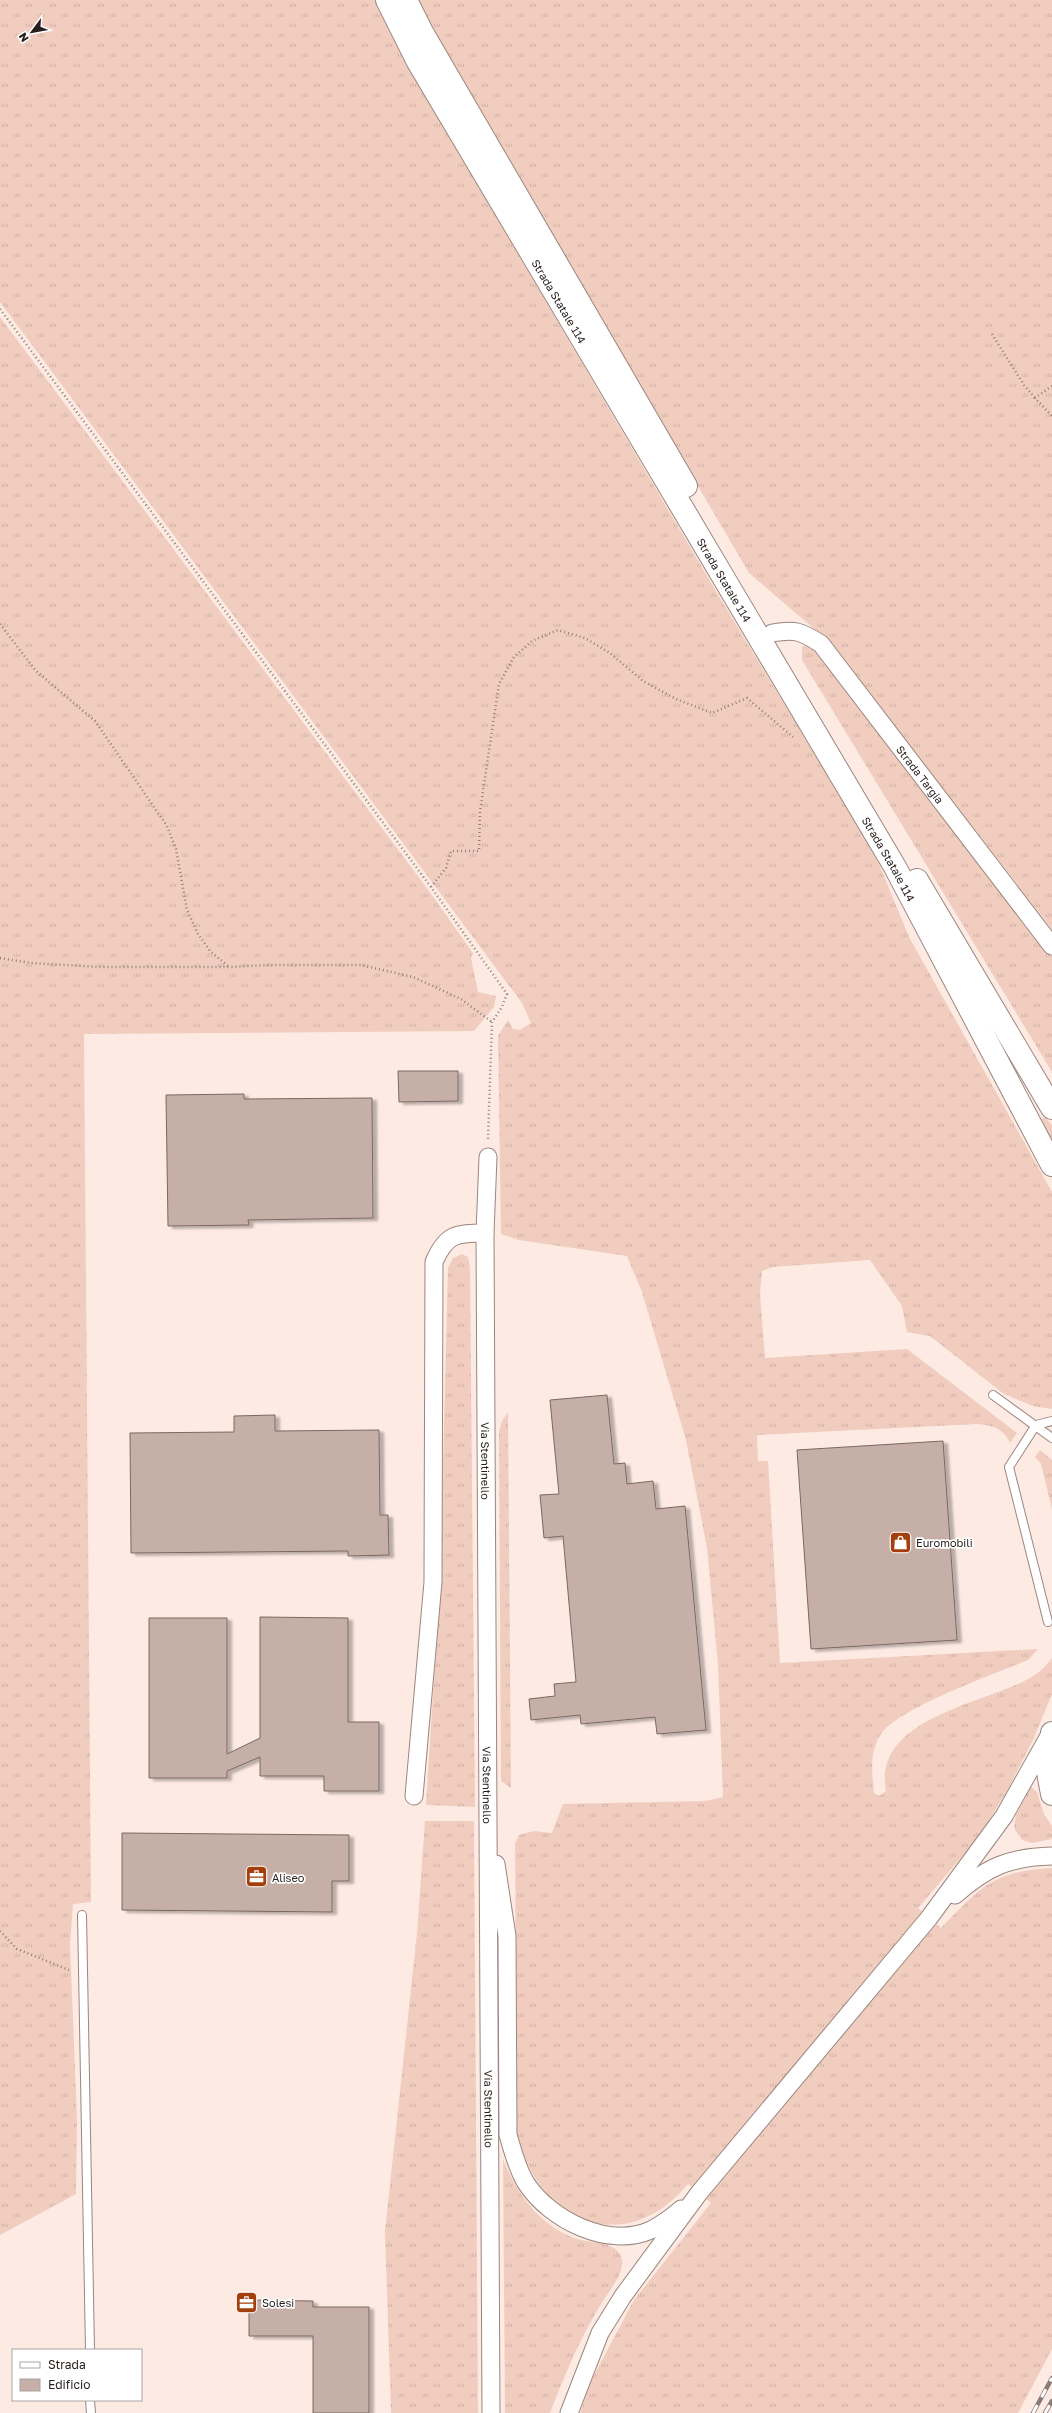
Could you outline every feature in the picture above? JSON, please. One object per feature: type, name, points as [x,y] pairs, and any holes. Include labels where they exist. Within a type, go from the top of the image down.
[{"type":"main road","name":"Strada Statale 114","points":[[386,0],[418,62],[895,867],[1052,1165]]},
{"type":"main road","name":"Strada Statale 114","points":[[406,0],[422,32],[772,633],[1052,1108]]},
{"type":"main road","points":[[1052,1732],[1047,1767],[1052,1794]]},
{"type":"street","name":"Strada Targia","points":[[772,633],[791,630],[804,633],[821,644],[1052,946]]},
{"type":"street","name":"Via Stentinello","points":[[488,1157],[485,1233],[486,1808],[491,2413]]},
{"type":"street","points":[[414,1796],[433,1582],[434,1262],[442,1245],[461,1233],[485,1233]]},
{"type":"street","points":[[569,2413],[600,2333],[623,2296],[699,2193],[929,1918],[1004,1816],[1052,1732]]},
{"type":"street","points":[[486,1808],[507,1936],[508,2135],[516,2162],[526,2183],[542,2203],[559,2217],[577,2227],[623,2235],[650,2230],[670,2219],[699,2193]]},
{"type":"street","points":[[929,1918],[976,1876],[1002,1863],[1026,1857],[1052,1856]]},
{"type":"lane","points":[[993,1395],[1052,1438]]},
{"type":"lane","points":[[1048,1622],[1009,1467],[1036,1426],[1052,1421]]},
{"type":"lane","points":[[82,1915],[90,2349]]},
{"type":"lane","points":[[90,2401],[91,2413]]},
{"type":"path","points":[[0,308],[431,887],[507,994],[502,1007],[492,1022],[488,1157]]},
{"type":"path","points":[[992,334],[1024,385],[1052,416]]},
{"type":"path","points":[[1036,398],[1052,386]]},
{"type":"path","points":[[0,624],[36,671],[95,721],[168,826],[176,849],[187,910],[198,934],[210,951],[230,968]]},
{"type":"path","points":[[431,887],[446,868],[451,850],[479,851],[480,811],[499,684],[514,657],[532,641],[558,630],[585,638],[610,653],[643,681],[676,699],[712,713],[747,698],[795,740]]},
{"type":"path","points":[[0,958],[31,963],[101,967],[230,968],[268,965],[361,965],[413,977],[461,999],[492,1022]]},
{"type":"path","points":[[0,1931],[17,1949],[51,1964],[73,1971],[83,1971]]},
{"type":"green space","points":[[0,0],[376,0],[406,64],[723,603],[858,826],[879,864],[909,937],[1052,1192],[1052,1409],[1033,1406],[1004,1394],[930,1336],[907,1332],[902,1306],[870,1260],[773,1267],[762,1271],[760,1294],[765,1358],[907,1349],[1017,1433],[1010,1443],[1004,1434],[996,1428],[976,1424],[757,1435],[758,1461],[768,1461],[780,1663],[1038,1649],[1028,1660],[949,1692],[907,1713],[891,1724],[881,1734],[877,1741],[873,1755],[872,1763],[874,1793],[879,1796],[886,1791],[886,1766],[896,1746],[913,1730],[936,1717],[1030,1678],[1042,1669],[1052,1658],[1052,1694],[1033,1740],[1008,1789],[978,1838],[918,1908],[941,1928],[966,1902],[989,1884],[1015,1873],[1052,1868],[1052,2349],[1018,2413],[580,2413],[591,2381],[634,2300],[711,2203],[688,2184],[663,2207],[638,2221],[611,2225],[586,2220],[563,2208],[543,2189],[528,2164],[517,2133],[515,1844],[519,1835],[534,1831],[552,1833],[563,1804],[705,1801],[723,1797],[718,1664],[707,1548],[686,1440],[642,1292],[627,1256],[519,1240],[501,1234],[498,1036],[508,1020],[513,1029],[520,1030],[531,1023],[522,1003],[0,302]]},
{"type":"green space","points":[[418,0],[1052,0],[1052,929],[826,639],[749,573],[472,101]]},
{"type":"green space","points":[[0,317],[429,891],[473,953],[471,958],[478,992],[496,996],[494,1007],[474,1031],[84,1034],[91,1902],[73,1904],[70,1944],[77,2120],[76,2194],[0,2235]]},
{"type":"green space","points":[[807,643],[823,657],[1052,957],[1052,1072],[802,660],[802,647]]},
{"type":"green space","points":[[1045,1117],[1052,1125],[1052,1147],[1041,1120]]},
{"type":"green space","points":[[462,1254],[468,1257],[470,1268],[475,1807],[426,1805],[440,1583],[448,1268],[453,1258]]},
{"type":"green space","points":[[508,1412],[511,1788],[501,1781],[499,1432],[502,1421]]},
{"type":"green space","points":[[1040,1450],[1052,1460],[1052,1509],[1041,1464],[1035,1457]]},
{"type":"green space","points":[[1031,1787],[1037,1792],[1044,1814],[1052,1826],[1052,1839],[1032,1843],[1022,1840],[1014,1828],[1016,1815]]},
{"type":"green space","points":[[425,1821],[474,1821],[478,2413],[391,2413],[385,2231],[417,1933]]},
{"type":"green space","points":[[503,2159],[522,2196],[539,2216],[561,2232],[574,2238],[602,2244],[615,2249],[620,2254],[622,2260],[619,2276],[595,2314],[568,2370],[550,2413],[505,2413]]},
{"type":"building","points":[[398,1071],[458,1071],[458,1101],[399,1102]]},
{"type":"building","points":[[244,1094],[244,1099],[372,1098],[373,1218],[248,1220],[249,1225],[168,1226],[166,1095]]},
{"type":"building","points":[[607,1395],[614,1464],[625,1463],[627,1484],[653,1481],[656,1509],[685,1506],[706,1730],[657,1734],[655,1717],[581,1724],[580,1715],[531,1720],[529,1699],[555,1696],[554,1684],[576,1682],[563,1536],[544,1538],[540,1495],[559,1494],[550,1400]]},
{"type":"building","points":[[275,1415],[275,1431],[379,1430],[380,1515],[388,1515],[389,1555],[348,1556],[348,1551],[131,1553],[130,1433],[234,1432],[234,1416]]},
{"type":"building","points":[[943,1441],[957,1640],[811,1649],[797,1450]]},
{"type":"building","points":[[260,1617],[348,1618],[348,1722],[379,1722],[379,1791],[324,1791],[324,1776],[260,1776],[260,1757],[227,1771],[227,1778],[149,1778],[149,1618],[227,1618],[227,1754],[260,1738]]},
{"type":"building","points":[[122,1833],[349,1835],[349,1881],[332,1881],[332,1912],[122,1910]]},
{"type":"building","points":[[249,2300],[313,2301],[313,2307],[369,2307],[369,2413],[313,2413],[313,2336],[249,2336]]},
{"type":"railway","points":[[1033,2413],[1052,2378]]},
{"type":"railway","points":[[1045,2413],[1052,2401]]},
{"type":"place","name":"Euromobili","points":[[901,1542]]},
{"type":"place","name":"Aliseo","points":[[257,1877]]},
{"type":"place","name":"Solesi","points":[[247,2302]]}]
